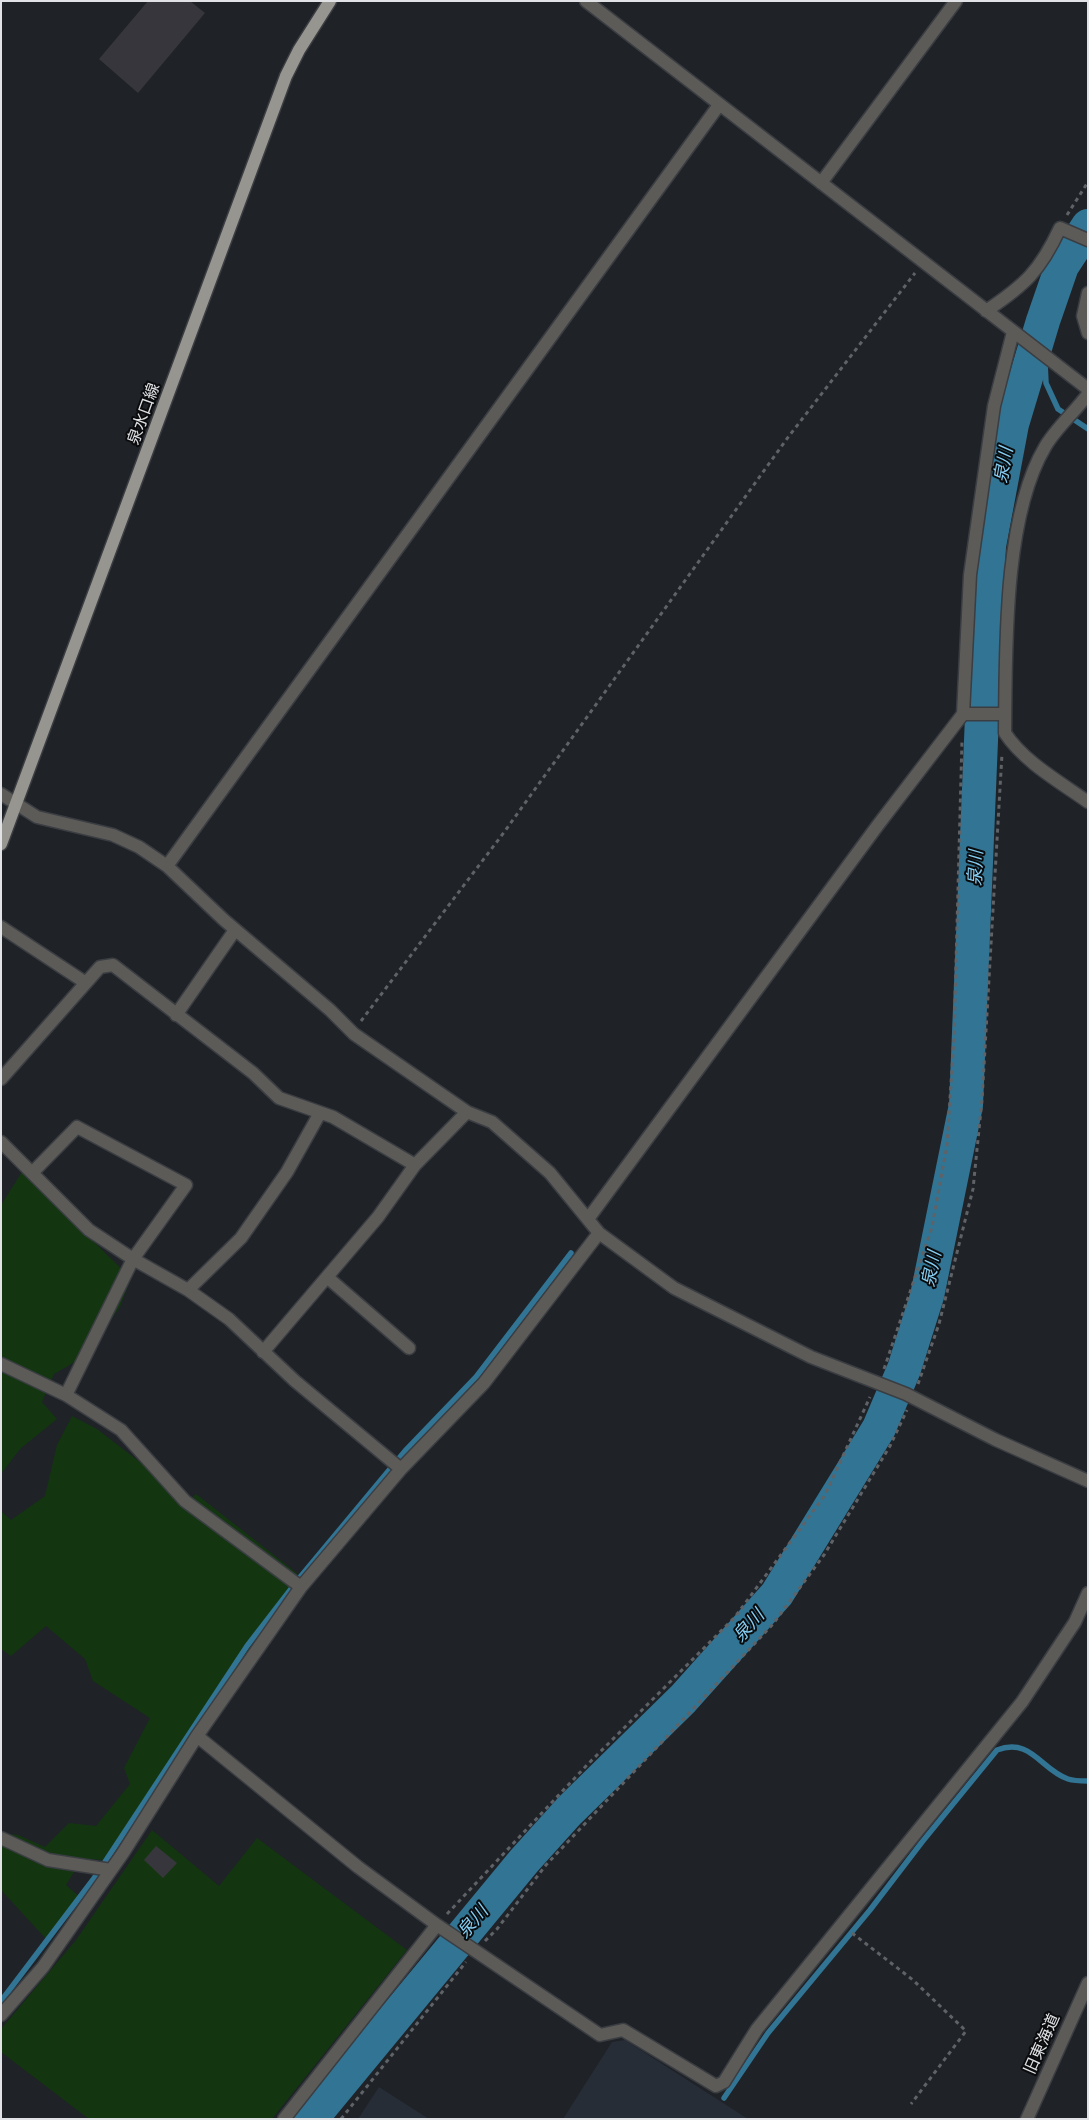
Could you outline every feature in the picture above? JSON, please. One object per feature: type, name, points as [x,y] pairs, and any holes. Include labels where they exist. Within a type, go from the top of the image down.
[{"type":"main road","name":"泉水口線","points":[[1,844],[286,76],[299,50],[330,1]]},
{"type":"street","points":[[586,1],[1088,390]]},
{"type":"street","points":[[821,183],[956,1]]},
{"type":"street","points":[[167,866],[719,104]]},
{"type":"street","points":[[986,311],[1020,288],[1047,257],[1064,229],[1088,240]]},
{"type":"street","points":[[1088,293],[1084,316],[1088,332]]},
{"type":"street","points":[[588,1219],[878,824],[967,713],[970,575],[994,406],[1017,335]]},
{"type":"street","points":[[1088,394],[1045,446],[1024,490],[1013,555],[1001,714],[1005,733],[1018,749],[1088,802]]},
{"type":"street","points":[[967,713],[1001,714]]},
{"type":"street","points":[[1,794],[37,817],[113,836],[139,846],[167,866],[235,930],[330,1010],[354,1034],[467,1112],[492,1122],[550,1173],[600,1233],[674,1288],[811,1358],[910,1396],[996,1440],[1088,1481]]},
{"type":"street","points":[[1,927],[86,983]]},
{"type":"street","points":[[176,1014],[235,930]]},
{"type":"street","points":[[1,1079],[100,967],[113,965],[253,1073],[279,1098],[333,1117],[414,1165]]},
{"type":"street","points":[[263,1352],[378,1217],[414,1165],[467,1112]]},
{"type":"street","points":[[188,1290],[241,1238],[287,1172],[320,1113]]},
{"type":"street","points":[[34,1172],[77,1126],[186,1185],[132,1259],[66,1395]]},
{"type":"street","points":[[1,1142],[34,1172],[89,1230],[132,1259],[188,1290],[230,1319],[295,1381],[402,1469]]},
{"type":"street","points":[[1,2015],[43,1967],[111,1870],[197,1736],[301,1587],[402,1469],[484,1383],[600,1233]]},
{"type":"street","points":[[327,1277],[409,1348]]},
{"type":"street","points":[[1,1364],[66,1395],[121,1430],[185,1501],[301,1587]]},
{"type":"street","points":[[197,1736],[358,1866],[437,1925],[600,2035],[623,2030],[716,2086],[724,2082],[757,2029],[1022,1702],[1075,1622],[1088,1593]]},
{"type":"street","points":[[1,1838],[48,1860],[111,1870]]},
{"type":"street","points":[[284,2119],[437,1925]]},
{"type":"street","name":"旧東海道","points":[[1027,2119],[1088,1983]]},
{"type":"path","points":[[1064,229],[1088,182]]},
{"type":"path","points":[[354,1034],[366,1013],[505,831],[789,436],[923,262]]},
{"type":"path","points":[[437,1925],[588,1765],[735,1617],[825,1495],[879,1384],[932,1227],[947,1145],[954,1027],[967,713]]},
{"type":"path","points":[[340,2119],[473,1949],[497,1929],[546,1865],[773,1624],[824,1555],[890,1446],[938,1324],[973,1189],[982,1100],[1002,746],[1005,733]]},
{"type":"path","points":[[842,1925],[913,1980],[966,2031],[911,2104]]},
{"type":"shaded area","points":[[625,2040],[748,2119],[563,2119],[612,2042]]},
{"type":"shaded area","points":[[379,2087],[429,2119],[358,2119]]},
{"type":"green space","points":[[22,1172],[131,1278],[120,1307],[85,1356],[54,1374],[42,1402],[57,1419],[20,1449],[1,1474],[1,1205]]},
{"type":"green space","points":[[72,1416],[97,1429],[189,1500],[196,1494],[298,1574],[109,1860],[82,1859],[66,1885],[80,1897],[47,1940],[1,1890],[1,1833],[18,1835],[45,1847],[69,1823],[96,1826],[130,1784],[124,1768],[150,1718],[93,1681],[85,1659],[46,1626],[11,1656],[1,1649],[1,1511],[11,1520],[45,1496],[57,1445]]},
{"type":"green space","points":[[152,1830],[219,1886],[257,1838],[407,1950],[272,2119],[89,2119],[1,2052],[1,2029],[76,1940]]},
{"type":"building","points":[[148,1],[190,1],[205,13],[138,93],[99,59]]},
{"type":"building","points":[[156,1846],[177,1863],[163,1878],[144,1860]]},
{"type":"waterway","name":"泉川","points":[[311,2119],[524,1861],[569,1811],[683,1699],[777,1594],[879,1428],[904,1369],[927,1296],[966,1105],[989,546],[1012,424],[1043,321],[1062,266],[1088,226]]},
{"type":"waterway","points":[[1043,321],[1046,383],[1058,409],[1088,429]]},
{"type":"waterway","points":[[1,2001],[95,1877],[247,1646],[301,1576],[405,1451],[476,1377],[571,1253]]},
{"type":"waterway","points":[[724,2098],[768,2033],[870,1910],[922,1842],[997,1750],[1009,1747],[1019,1748],[1035,1756],[1059,1775],[1070,1780],[1088,1781]]}]
